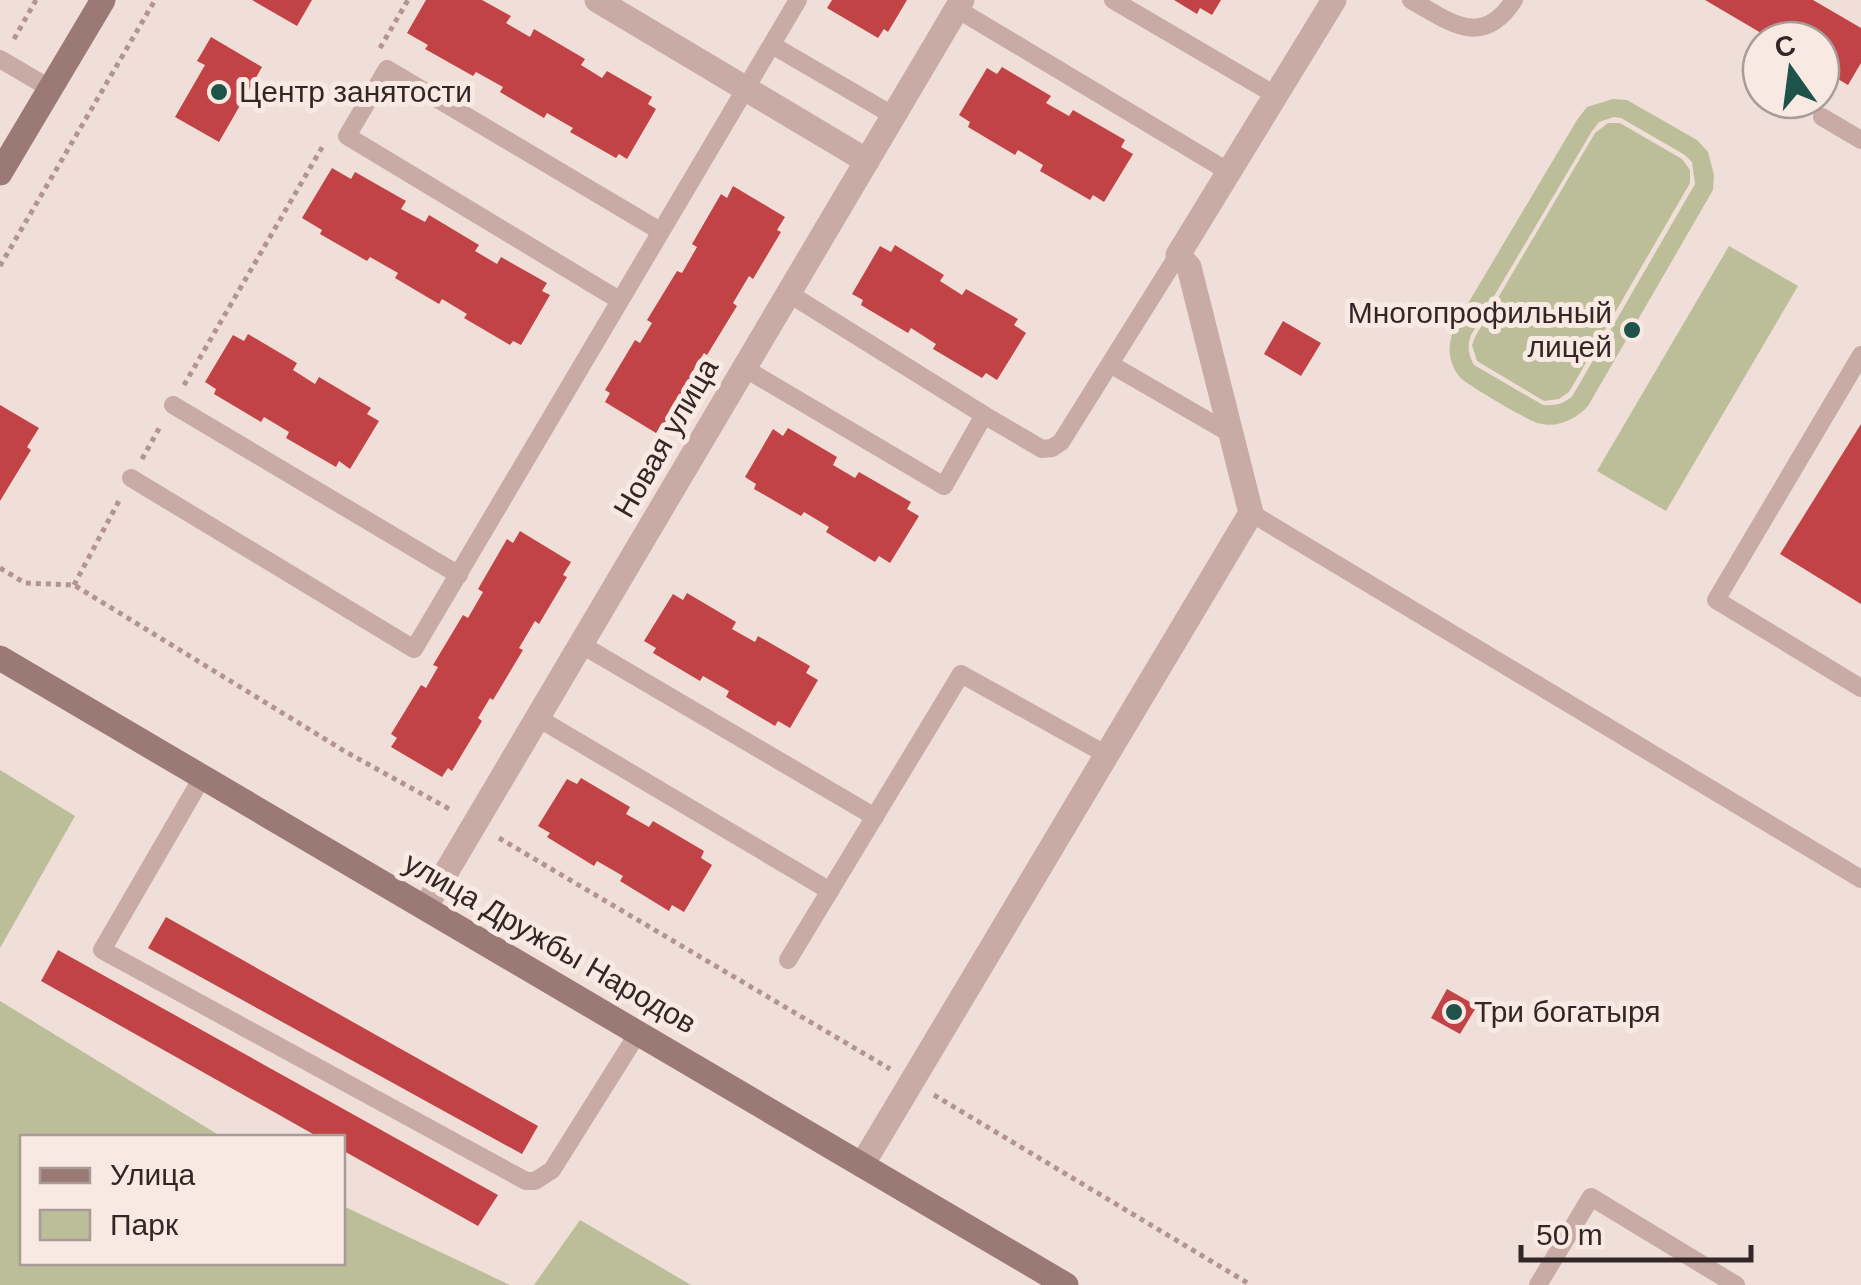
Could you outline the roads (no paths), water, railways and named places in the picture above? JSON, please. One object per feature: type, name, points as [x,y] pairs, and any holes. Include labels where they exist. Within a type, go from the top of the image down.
[{"type":"street","points":[[0,173],[103,0]]},
{"type":"street","points":[[597,0],[867,161]]},
{"type":"street","points":[[862,1165],[1251,514],[1189,268],[1178,255],[1334,0]]},
{"type":"street","name":"Новая улица","points":[[425,908],[960,5]]},
{"type":"street","name":"улица Дружбы Народов","points":[[0,658],[1066,1285]]},
{"type":"lane","points":[[131,478],[414,649],[798,0]]},
{"type":"lane","points":[[1114,0],[1277,96]]},
{"type":"lane","points":[[1411,0],[1462,28],[1481,28],[1497,19],[1514,0]]},
{"type":"lane","points":[[960,5],[1229,172]]},
{"type":"lane","points":[[772,45],[894,116]]},
{"type":"lane","points":[[1,60],[52,89]]},
{"type":"lane","points":[[619,300],[348,136],[357,119],[387,69],[660,231]]},
{"type":"lane","points":[[1827,120],[1861,140]]},
{"type":"lane","points":[[788,294],[1042,449],[1061,442],[1178,255]]},
{"type":"lane","points":[[1861,355],[1716,600],[1861,688]]},
{"type":"lane","points":[[1110,364],[1231,434]]},
{"type":"lane","points":[[744,368],[944,486],[984,414]]},
{"type":"lane","points":[[173,405],[459,575]]},
{"type":"lane","points":[[1251,514],[1861,880]]},
{"type":"lane","points":[[582,646],[875,817]]},
{"type":"lane","points":[[788,960],[961,674],[1107,755]]},
{"type":"lane","points":[[538,718],[830,891]]},
{"type":"lane","points":[[203,776],[102,950],[526,1181],[552,1170],[638,1033]]},
{"type":"lane","points":[[1538,1285],[1591,1197],[1736,1285]]},
{"type":"place","name":"Центр занятости","points":[[219,92]]},
{"type":"place","name":"Многопрофильный лицей","points":[[1632,330]]},
{"type":"place","name":"Три богатыря","points":[[1454,1012]]}]
